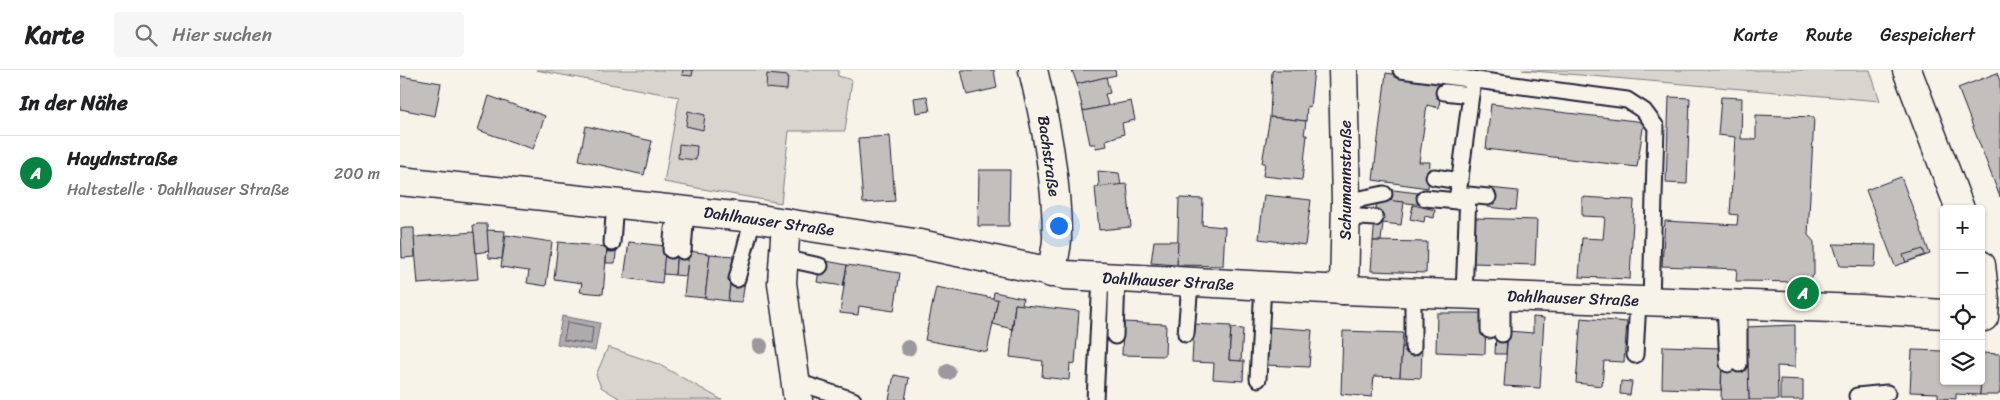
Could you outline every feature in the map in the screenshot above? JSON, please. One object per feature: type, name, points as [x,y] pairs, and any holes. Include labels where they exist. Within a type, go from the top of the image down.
[{"type":"street","name":"Bachstraße","points":[[1033,70],[1047,129],[1054,188],[1057,240],[1051,273]]},
{"type":"street","name":"Schumannstraße","points":[[1343,70],[1346,209],[1344,290]]},
{"type":"street","points":[[1907,70],[1958,205]]},
{"type":"street","name":"Dahlhauser Straße","points":[[400,181],[615,202],[679,220],[753,218],[920,244],[1051,273],[1190,283],[1940,314]]},
{"type":"street","points":[[786,223],[782,283],[796,391]]},
{"type":"street","points":[[1984,295],[1988,317]]},
{"type":"lane","points":[[1401,70],[1627,100],[1644,110],[1656,127],[1644,301],[1635,355]]},
{"type":"lane","points":[[1425,198],[1457,201],[1473,79]]},
{"type":"lane","points":[[1444,92],[1471,95]]},
{"type":"lane","points":[[1434,177],[1460,181]]},
{"type":"lane","points":[[1346,209],[1384,194]]},
{"type":"lane","points":[[1488,197],[1468,195],[1485,295],[1496,332]]},
{"type":"lane","points":[[612,243],[615,202]]},
{"type":"lane","points":[[1346,209],[1375,218]]},
{"type":"lane","points":[[737,279],[753,218]]},
{"type":"lane","points":[[679,220],[677,250],[679,220]]},
{"type":"lane","points":[[783,258],[820,266]]},
{"type":"lane","points":[[1109,278],[1115,336]]},
{"type":"lane","points":[[1095,400],[1109,278]]},
{"type":"lane","points":[[1186,334],[1190,283]]},
{"type":"lane","points":[[1258,379],[1263,285]]},
{"type":"lane","points":[[1413,347],[1414,292]]},
{"type":"lane","points":[[1732,304],[1733,364]]},
{"type":"lane","points":[[796,391],[853,400]]},
{"type":"lane","points":[[1857,396],[1887,394]]},
{"type":"shaded area","points":[[536,70],[838,70],[838,76],[852,80],[845,131],[789,131],[781,203],[664,182],[679,97]]},
{"type":"shaded area","points":[[1522,70],[1870,70],[1880,101]]},
{"type":"shaded area","points":[[608,347],[658,364],[722,400],[622,400],[601,387],[596,375]]},
{"type":"water","points":[[562,316],[600,323],[595,351],[557,344]]},
{"type":"building","points":[[683,70],[693,70],[692,76],[682,75]]},
{"type":"building","points":[[961,70],[994,70],[997,88],[967,95]]},
{"type":"building","points":[[1072,70],[1115,70],[1116,75],[1077,84]]},
{"type":"building","points":[[1314,70],[1310,107],[1307,106],[1306,121],[1270,117],[1272,71]]},
{"type":"building","points":[[1386,73],[1441,81],[1439,108],[1427,105],[1419,162],[1430,162],[1428,188],[1373,180]]},
{"type":"building","points":[[1997,73],[2000,81],[2000,197],[1958,88]]},
{"type":"building","points":[[767,74],[788,76],[787,90],[766,88]]},
{"type":"building","points":[[400,76],[441,83],[435,116],[400,109]]},
{"type":"building","points":[[1106,77],[1110,93],[1105,94],[1108,106],[1083,111],[1077,84]]},
{"type":"building","points":[[489,96],[545,116],[533,149],[478,130]]},
{"type":"building","points":[[927,96],[930,111],[916,113],[914,98]]},
{"type":"building","points":[[1669,97],[1690,98],[1687,184],[1666,183]]},
{"type":"building","points":[[1721,97],[1742,98],[1741,139],[1756,139],[1756,115],[1814,117],[1808,235],[1814,242],[1814,275],[1806,282],[1736,281],[1737,269],[1662,266],[1665,221],[1737,225],[1738,215],[1730,214],[1735,137],[1718,135]]},
{"type":"building","points":[[1131,101],[1135,120],[1122,123],[1124,134],[1106,140],[1107,146],[1096,148],[1095,144],[1090,144],[1083,111]]},
{"type":"building","points":[[1491,104],[1644,122],[1637,167],[1486,149]]},
{"type":"building","points":[[688,111],[705,115],[703,130],[686,126]]},
{"type":"building","points":[[1270,117],[1306,121],[1304,135],[1307,135],[1302,180],[1263,176],[1265,163],[1262,163]]},
{"type":"building","points":[[586,126],[652,141],[644,175],[579,160]]},
{"type":"building","points":[[890,136],[895,201],[863,203],[858,138]]},
{"type":"building","points":[[679,144],[697,146],[696,160],[678,158]]},
{"type":"building","points":[[979,170],[1010,170],[1009,226],[978,226]]},
{"type":"building","points":[[1098,171],[1119,173],[1121,185],[1099,187]]},
{"type":"building","points":[[1901,177],[1930,254],[1895,266],[1866,190]]},
{"type":"building","points":[[1127,184],[1131,227],[1099,230],[1095,187]]},
{"type":"building","points":[[1489,188],[1518,191],[1516,210],[1487,207]]},
{"type":"building","points":[[1385,189],[1426,194],[1424,205],[1383,200]]},
{"type":"building","points":[[1264,195],[1311,200],[1305,245],[1259,239]]},
{"type":"building","points":[[1582,197],[1634,200],[1630,279],[1579,277],[1582,238],[1603,239],[1605,217],[1582,216]]},
{"type":"building","points":[[1179,198],[1203,199],[1202,225],[1225,227],[1223,266],[1177,265]]},
{"type":"building","points":[[1377,199],[1404,202],[1401,225],[1383,223],[1381,241],[1373,241]]},
{"type":"building","points":[[1413,205],[1435,210],[1434,218],[1425,216],[1424,222],[1410,219]]},
{"type":"building","points":[[1475,218],[1537,220],[1535,265],[1473,263]]},
{"type":"building","points":[[487,224],[489,251],[476,253],[473,225]]},
{"type":"building","points":[[414,228],[415,257],[402,258],[401,229]]},
{"type":"building","points":[[487,230],[505,231],[502,259],[489,258]]},
{"type":"building","points":[[474,232],[478,279],[418,284],[414,237]]},
{"type":"building","points":[[506,235],[552,242],[546,286],[527,283],[529,271],[501,267]]},
{"type":"building","points":[[1154,241],[1178,241],[1177,265],[1151,263]]},
{"type":"building","points":[[1373,241],[1427,242],[1426,273],[1371,271]]},
{"type":"building","points":[[558,242],[607,247],[603,294],[580,292],[582,283],[554,279]]},
{"type":"building","points":[[629,242],[666,246],[662,283],[624,278]]},
{"type":"building","points":[[608,243],[617,244],[615,263],[606,263]]},
{"type":"building","points":[[1833,244],[1876,245],[1875,267],[1840,266]]},
{"type":"building","points":[[1923,249],[1925,255],[1906,262],[1903,255]]},
{"type":"building","points":[[665,250],[677,250],[675,275],[663,274]]},
{"type":"building","points":[[677,250],[689,251],[686,276],[675,275]]},
{"type":"building","points":[[689,251],[710,254],[705,298],[684,296]]},
{"type":"building","points":[[710,254],[733,256],[728,301],[705,298]]},
{"type":"building","points":[[821,260],[847,265],[843,286],[817,282]]},
{"type":"building","points":[[847,265],[900,273],[894,311],[859,306],[858,315],[840,313]]},
{"type":"building","points":[[731,278],[745,280],[742,302],[728,301]]},
{"type":"building","points":[[936,287],[998,299],[987,352],[925,340]]},
{"type":"building","points":[[994,292],[1023,298],[1022,305],[1015,304],[1012,329],[993,324],[998,299],[993,299]]},
{"type":"building","points":[[1015,304],[1079,311],[1075,364],[1070,363],[1069,380],[1042,377],[1043,361],[1010,357]]},
{"type":"building","points":[[1437,313],[1486,313],[1485,354],[1436,352]]},
{"type":"building","points":[[1533,317],[1544,318],[1540,388],[1504,386],[1508,331],[1533,333]]},
{"type":"building","points":[[1581,318],[1627,322],[1624,362],[1604,361],[1602,386],[1576,383]]},
{"type":"building","points":[[1123,322],[1166,324],[1165,356],[1122,355]]},
{"type":"building","points":[[1194,324],[1231,326],[1229,360],[1244,361],[1243,381],[1213,379],[1214,363],[1192,362]]},
{"type":"building","points":[[1795,325],[1795,367],[1777,366],[1778,400],[1749,400],[1746,327]]},
{"type":"building","points":[[1268,327],[1312,330],[1309,367],[1266,365]]},
{"type":"building","points":[[1231,328],[1243,329],[1241,361],[1229,360]]},
{"type":"building","points":[[1343,331],[1403,333],[1400,377],[1374,376],[1372,397],[1341,394]]},
{"type":"building","points":[[1496,334],[1507,334],[1506,354],[1495,354]]},
{"type":"building","points":[[1663,346],[1722,348],[1721,390],[1662,388]]},
{"type":"building","points":[[1402,347],[1422,348],[1421,378],[1400,377]]},
{"type":"building","points":[[1912,350],[1940,351],[1940,385],[1981,385],[1980,395],[1956,394],[1956,399],[1938,398],[1938,393],[1910,392]]},
{"type":"building","points":[[1985,353],[2000,354],[2000,392],[1998,395],[1980,395],[1980,385],[1985,385]]},
{"type":"building","points":[[1748,363],[1749,400],[1721,400],[1722,364]]},
{"type":"building","points":[[894,375],[909,378],[905,400],[889,400]]},
{"type":"building","points":[[1780,379],[1803,380],[1803,400],[1780,400]]},
{"type":"building","points":[[1621,381],[1632,382],[1630,395],[1620,394]]},
{"type":"place","name":"Haydnstraße","points":[[1803,293]]}]
